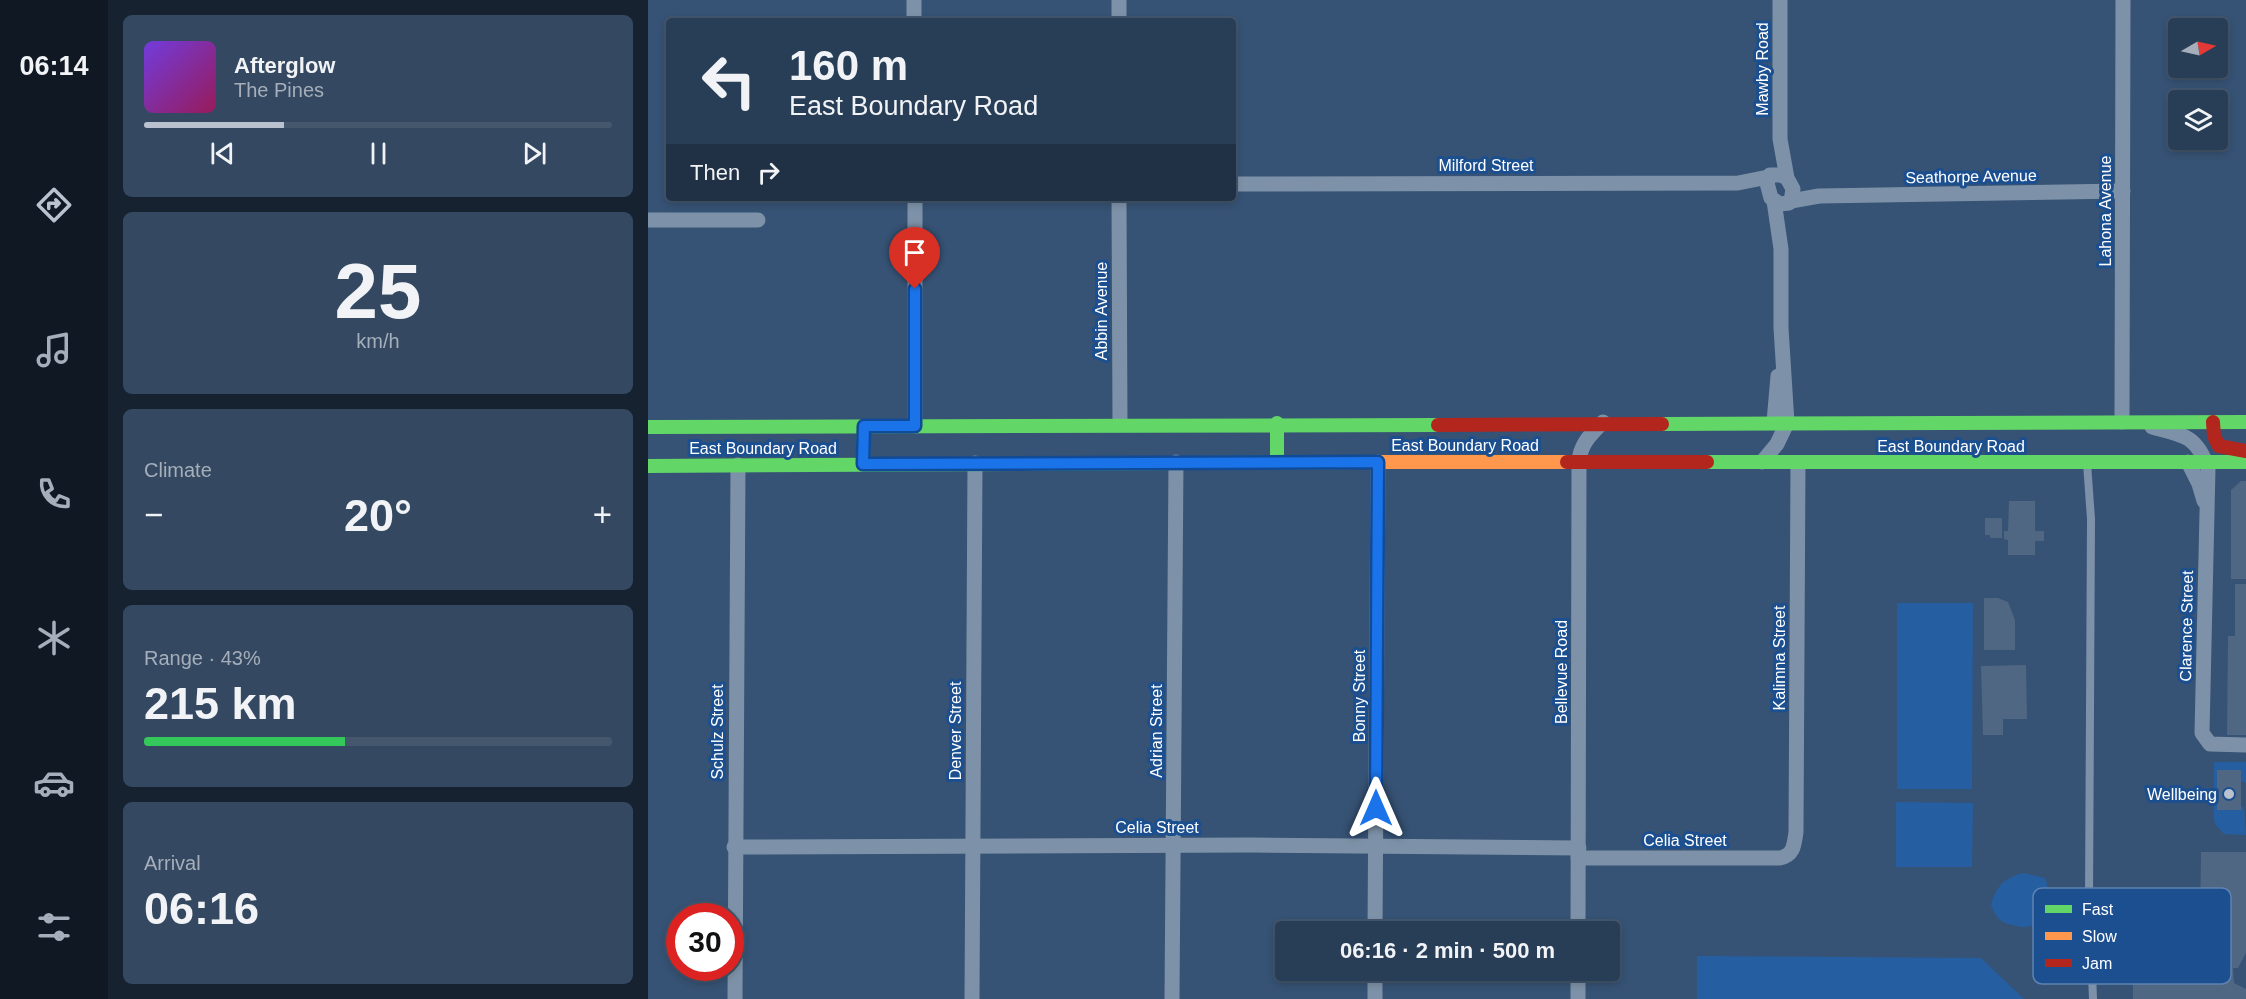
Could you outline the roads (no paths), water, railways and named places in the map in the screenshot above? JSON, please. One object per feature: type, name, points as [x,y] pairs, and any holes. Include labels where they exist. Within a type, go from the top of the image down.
[{"type":"main road","points":[[2213,422],[2214,436],[2219,446],[2246,452]]},
{"type":"main road","name":"East Boundary Road","points":[[648,427],[1277,423],[2246,422]]},
{"type":"main road","points":[[1276,462],[1277,423]]},
{"type":"main road","points":[[863,464],[864,426]]},
{"type":"main road","name":"East Boundary Road","points":[[648,466],[1176,462],[2246,462]]},
{"type":"street","points":[[914,0],[914,18]]},
{"type":"street","points":[[1119,0],[1119,18]]},
{"type":"street","name":"Mawby Road","points":[[1762,462],[1777,444],[1781,423],[1780,0]]},
{"type":"street","name":"Lahona Avenue","points":[[2123,0],[2125,422]]},
{"type":"street","name":"Milford Street","points":[[1236,184],[1738,183],[1780,189]]},
{"type":"street","name":"Seathorpe Avenue","points":[[1780,189],[1819,196],[2123,191]]},
{"type":"street","points":[[915,201],[915,426]]},
{"type":"street","name":"Abbin Avenue","points":[[1119,201],[1120,424]]},
{"type":"street","points":[[648,220],[758,220]]},
{"type":"street","name":"Bellevue Road","points":[[1578,921],[1579,462],[1580,450],[1603,422]]},
{"type":"street","points":[[2125,422],[2188,437],[2199,447],[2206,462]]},
{"type":"street","name":"Adrian Street","points":[[1172,999],[1176,462]]},
{"type":"street","name":"Bonny Street","points":[[1375,921],[1378,462]]},
{"type":"street","name":"Clarence Street","points":[[2187,462],[2199,484],[2206,507]]},
{"type":"street","name":"Clarence Street","points":[[2206,462],[2209,476],[2206,507],[2202,734],[2210,744],[2246,745]]},
{"type":"street","name":"Denver Street","points":[[972,999],[975,463]]},
{"type":"street","name":"Kalimna Street","points":[[1790,853],[1796,832],[1798,463]]},
{"type":"street","name":"Schulz Street","points":[[735,999],[734,847],[738,465]]},
{"type":"street","name":"Celia Street","points":[[734,847],[1376,846],[1775,858],[1783,858],[1790,853]]},
{"type":"street","points":[[1375,981],[1375,999]]},
{"type":"street","points":[[1578,981],[1578,999]]},
{"type":"lane","points":[[2087,462],[2091,519],[2089,888]]},
{"type":"lane","points":[[2092,984],[2093,999]]},
{"type":"place","name":"Wellbeing","points":[[2229,794]]}]
